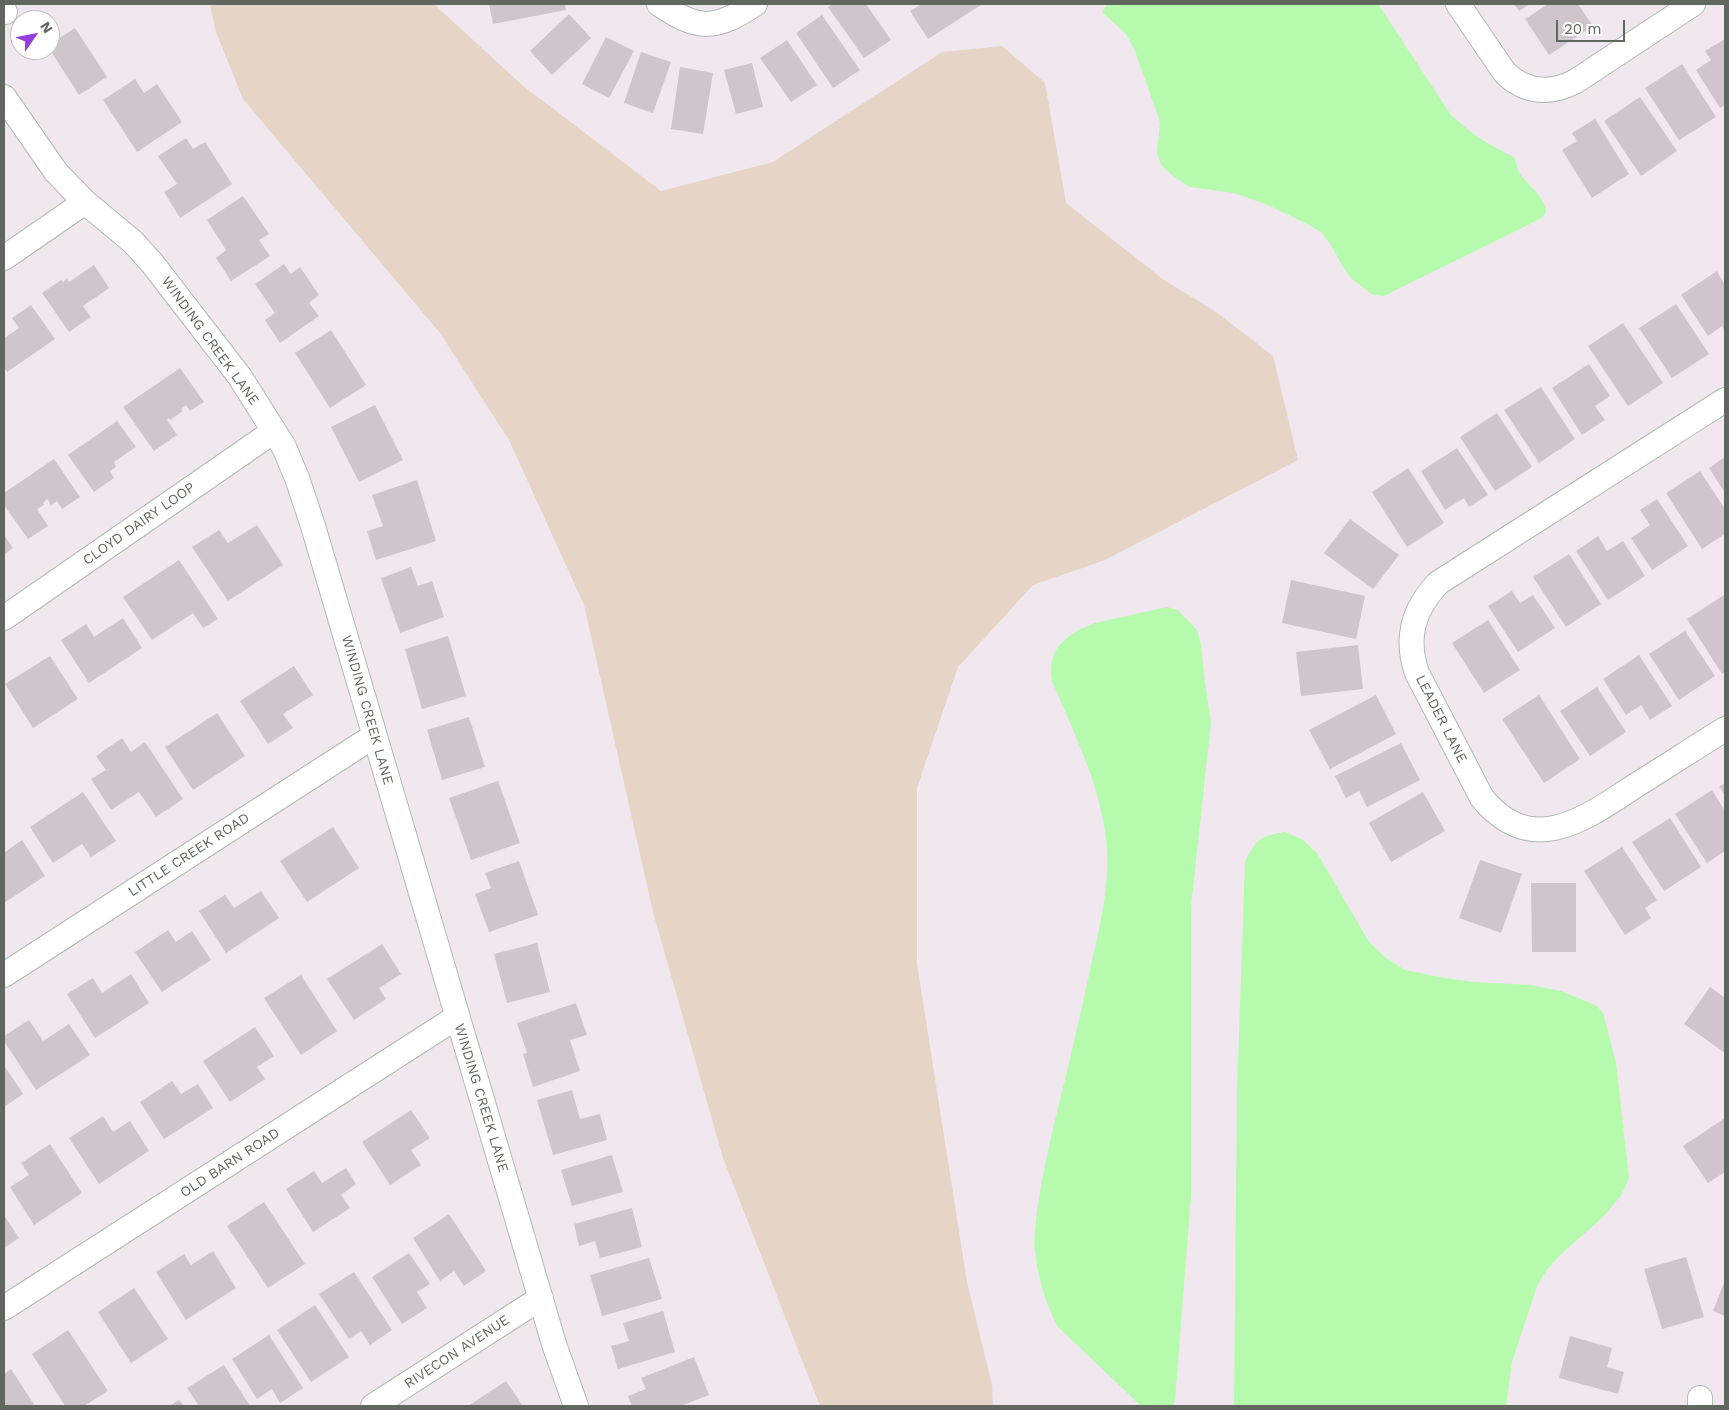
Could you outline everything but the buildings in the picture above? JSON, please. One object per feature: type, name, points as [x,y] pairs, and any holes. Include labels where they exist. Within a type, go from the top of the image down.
[{"type":"street","points":[[659,4],[684,19],[700,23],[712,23],[731,19],[755,4]]},
{"type":"street","points":[[1458,4],[1505,73],[1526,88],[1545,91],[1565,87],[1576,81],[1693,4]]},
{"type":"street","name":"WINDING CREEK LANE","points":[[4,96],[56,172],[85,202],[133,242],[152,263],[231,365],[284,447],[303,495],[541,1298],[576,1406]]},
{"type":"street","points":[[4,258],[85,202]]},
{"type":"street","name":"LEADER LANE","points":[[1725,400],[1438,584],[1421,604],[1416,614],[1412,645],[1417,673],[1480,794],[1496,812],[1510,821],[1526,827],[1551,829],[1579,821],[1725,728]]},
{"type":"street","name":"CLOYD DAIRY LOOP","points":[[4,618],[274,431]]},
{"type":"street","name":"LITTLE CREEK ROAD","points":[[4,975],[374,736]]},
{"type":"street","name":"OLD BARN ROAD","points":[[4,1308],[457,1017]]},
{"type":"street","name":"RIVECON AVENUE","points":[[373,1406],[541,1298]]},
{"type":"shaded area","points":[[210,4],[434,4],[522,85],[661,191],[773,162],[942,52],[1002,46],[1045,83],[1066,203],[1164,280],[1216,312],[1273,356],[1298,460],[1105,560],[1033,585],[958,667],[917,788],[917,964],[967,1282],[992,1385],[993,1406],[820,1406],[723,1158],[653,912],[584,605],[509,440],[440,333],[243,99],[216,32]]},
{"type":"shaded area","points":[[1107,4],[1378,4],[1451,115],[1481,139],[1514,157],[1519,172],[1539,196],[1546,213],[1543,217],[1526,226],[1384,296],[1373,295],[1352,279],[1321,232],[1268,205],[1234,193],[1190,187],[1174,177],[1161,165],[1157,153],[1160,122],[1135,51],[1126,34],[1102,12]]},
{"type":"shaded area","points":[[1167,607],[1178,610],[1197,630],[1201,644],[1211,722],[1191,907],[1191,1195],[1175,1400],[1173,1406],[1141,1406],[1058,1327],[1043,1291],[1035,1252],[1037,1211],[1042,1181],[1098,934],[1105,893],[1107,866],[1105,830],[1094,786],[1079,743],[1052,681],[1051,669],[1052,660],[1061,644],[1068,637],[1085,627],[1095,623]]},
{"type":"shaded area","points":[[1285,832],[1303,840],[1317,853],[1369,942],[1386,958],[1405,970],[1473,982],[1531,985],[1561,991],[1597,1006],[1603,1013],[1616,1062],[1629,1178],[1622,1194],[1605,1215],[1558,1257],[1546,1271],[1537,1286],[1512,1362],[1506,1406],[1234,1406],[1237,1091],[1245,862],[1252,848],[1264,837]]}]
